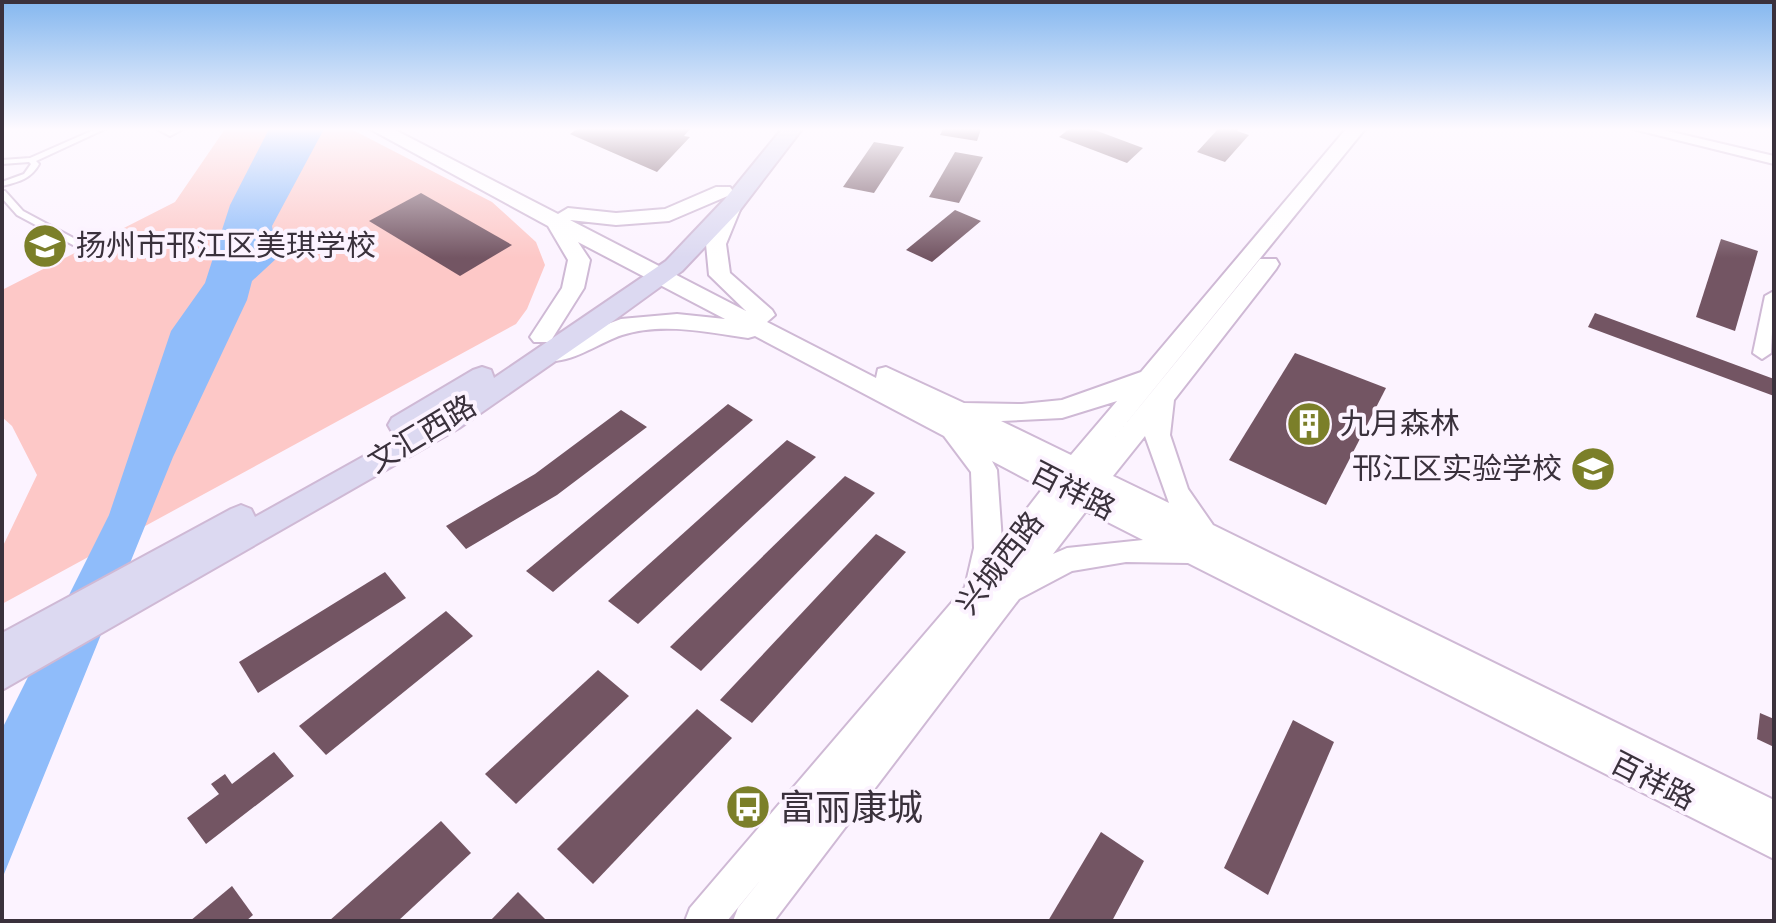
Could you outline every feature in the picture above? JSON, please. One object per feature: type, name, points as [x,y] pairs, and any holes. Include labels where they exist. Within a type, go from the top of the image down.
[{"type":"main road","name":"文汇西路","points":[[728,198],[745,172]]},
{"type":"main road","name":"文汇西路","points":[[2,675],[449,421],[542,348],[658,267],[752,172]]},
{"type":"main road","name":"文汇西路","points":[[2,649],[542,348]]},
{"type":"street","name":"百祥路","points":[[467,172],[1199,542],[1774,818]]},
{"type":"street","name":"百祥路","points":[[479,172],[562,219]]},
{"type":"street","name":"兴城西路","points":[[703,921],[977,594],[1079,482],[1158,386],[1323,172]]},
{"type":"street","name":"兴城西路","points":[[1158,386],[1215,334],[1337,172]]},
{"type":"street","points":[[542,348],[573,288],[579,260],[562,219],[669,215],[728,198]]},
{"type":"street","points":[[728,198],[716,244],[720,275],[766,324]]},
{"type":"street","points":[[1762,353],[1774,296]]},
{"type":"street","points":[[542,348],[621,327],[677,321],[766,324]]},
{"type":"street","points":[[977,594],[988,548],[984,470],[952,418],[1042,414],[1158,386],[1157,435],[1176,493],[1199,542],[1067,560],[1007,593]]},
{"type":"street","name":"兴城西路","points":[[751,921],[1007,593],[1079,482]]},
{"type":"street","name":"百祥路","points":[[1199,542],[1774,842]]},
{"type":"lane","points":[[2,184],[31,172]]},
{"type":"lane","points":[[2,193],[20,213],[76,243]]},
{"type":"shaded area","points":[[195,172],[434,172],[492,202],[536,242],[545,265],[527,309],[516,324],[2,604],[2,548],[37,475],[12,426],[2,417],[2,290],[175,202]]},
{"type":"water","points":[[247,172],[301,172],[272,226],[278,257],[252,281],[247,300],[173,457],[2,879],[2,729],[109,515],[171,331],[205,283],[230,205]]},
{"type":"building","points":[[853,172],[888,172],[874,193],[843,187]]},
{"type":"building","points":[[943,172],[975,172],[959,203],[929,197]]},
{"type":"building","points":[[421,193],[512,245],[460,276],[369,221]]},
{"type":"building","points":[[955,210],[981,221],[932,262],[906,250]]},
{"type":"building","points":[[1721,239],[1758,251],[1735,331],[1696,317]]},
{"type":"building","points":[[1595,313],[1774,379],[1774,396],[1588,327]]},
{"type":"building","name":"九月森林","points":[[1295,353],[1386,388],[1326,505],[1229,460]]},
{"type":"building","points":[[728,404],[753,420],[553,592],[526,571]]},
{"type":"building","points":[[621,410],[647,427],[557,495],[466,549],[446,526],[535,474]]},
{"type":"building","points":[[787,440],[816,457],[638,624],[608,601]]},
{"type":"building","points":[[845,476],[875,493],[701,671],[670,647]]},
{"type":"building","points":[[876,534],[906,552],[752,723],[720,700]]},
{"type":"building","points":[[385,572],[406,598],[258,693],[239,662]]},
{"type":"building","points":[[446,611],[473,636],[326,755],[299,726]]},
{"type":"building","points":[[598,670],[629,696],[516,804],[485,774]]},
{"type":"building","points":[[697,709],[732,738],[593,884],[557,849]]},
{"type":"building","points":[[1760,713],[1774,719],[1774,747],[1757,739]]},
{"type":"building","points":[[1293,720],[1334,742],[1268,895],[1224,868]]},
{"type":"building","points":[[274,752],[294,776],[206,844],[187,818],[219,794],[211,784],[225,774],[232,784]]},
{"type":"building","points":[[441,821],[471,853],[398,921],[329,921]]},
{"type":"building","points":[[1101,832],[1144,861],[1112,921],[1048,921]]},
{"type":"building","points":[[232,886],[253,915],[246,921],[190,921]]},
{"type":"building","points":[[518,892],[547,921],[490,921]]},
{"type":"place","name":"扬州市邗江区美琪学校","points":[[45,246]]},
{"type":"place","name":"九月森林","points":[[1309,424]]},
{"type":"place","name":"邗江区实验学校","points":[[1593,469]]},
{"type":"place","name":"富丽康城","points":[[748,807]]}]
